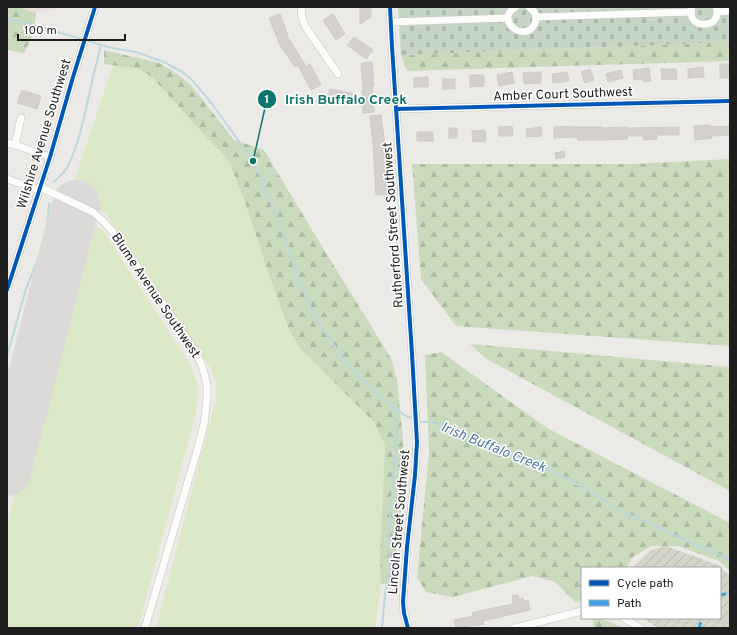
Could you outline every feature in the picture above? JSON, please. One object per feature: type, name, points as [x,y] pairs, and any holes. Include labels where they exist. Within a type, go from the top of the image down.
[{"type":"street","points":[[302,7],[301,13],[305,26],[338,74]]},
{"type":"street","name":"Rutherford Street Southwest","points":[[390,7],[416,442]]},
{"type":"street","points":[[516,7],[511,10],[508,21],[513,28],[521,32],[530,30],[536,20],[535,12],[529,7]]},
{"type":"street","name":"Wilshire Avenue Southwest","points":[[7,290],[9,277],[40,189],[94,8]]},
{"type":"street","points":[[536,17],[692,10],[693,19],[698,24],[702,25],[714,20],[717,9],[730,11]]},
{"type":"street","points":[[391,22],[508,18]]},
{"type":"street","name":"Amber Court Southwest","points":[[396,109],[730,101]]},
{"type":"street","points":[[15,145],[21,118]]},
{"type":"street","points":[[7,143],[50,157]]},
{"type":"street","name":"Blume Avenue Southwest","points":[[7,179],[40,189],[82,206],[93,212],[104,222],[141,272],[191,345],[202,365],[207,385],[208,398],[204,424],[146,628]]},
{"type":"street","name":"Lincoln Street Southwest","points":[[408,628],[403,602],[407,547],[416,475],[416,442]]},
{"type":"street","points":[[515,628],[581,611]]},
{"type":"street","points":[[626,619],[640,628]]},
{"type":"shaded area","points":[[20,7],[63,7],[36,13]]},
{"type":"shaded area","points":[[666,546],[720,567],[633,567],[651,550]]},
{"type":"shaded area","points":[[721,568],[730,576],[730,628],[658,628],[644,619],[721,619]]},
{"type":"green space","points":[[7,7],[20,7],[36,13],[33,35],[24,53],[7,50]]},
{"type":"green space","points":[[398,7],[730,7],[730,42],[401,55]]},
{"type":"green space","points":[[730,42],[730,61],[407,71],[401,55]]},
{"type":"green space","points":[[104,50],[159,63],[173,71],[191,85],[234,140],[264,150],[392,360],[397,380],[403,440],[403,489],[394,583],[381,584],[380,560],[385,445],[374,422],[299,347],[289,330],[245,202],[229,161],[153,78],[140,69],[104,64]]},
{"type":"green space","points":[[113,65],[140,69],[153,78],[229,161],[245,202],[289,330],[299,347],[374,422],[385,445],[380,560],[381,584],[375,628],[156,628],[216,398],[216,382],[211,369],[107,215],[70,193]]},
{"type":"green space","points":[[730,159],[730,346],[456,326],[421,279],[412,164],[633,164]]},
{"type":"green space","points":[[83,218],[103,231],[191,366],[198,385],[196,413],[138,628],[7,628],[7,526]]},
{"type":"green space","points":[[470,344],[730,367],[730,491],[485,358]]},
{"type":"green space","points":[[441,352],[547,428],[730,523],[730,571],[719,561],[678,546],[651,546],[633,557],[627,567],[581,567],[581,601],[575,602],[555,582],[533,576],[453,597],[426,592],[417,577],[429,452],[425,355]]},
{"type":"green space","points":[[592,619],[604,620],[622,628],[594,628]]},
{"type":"building","points":[[360,7],[371,7],[371,17],[360,24]]},
{"type":"building","points":[[280,14],[287,36],[306,66],[310,64],[321,85],[311,90],[298,65],[295,67],[280,45],[269,18]]},
{"type":"building","points":[[333,14],[345,34],[336,40],[323,20]]},
{"type":"building","points":[[354,37],[373,50],[366,59],[347,45]]},
{"type":"building","points":[[372,62],[374,112],[363,113],[361,63]]},
{"type":"building","points":[[720,64],[730,64],[730,78],[720,78]]},
{"type":"building","points":[[703,67],[704,77],[688,78],[688,69]]},
{"type":"building","points":[[649,68],[651,81],[643,82],[643,79],[634,80],[633,70]]},
{"type":"building","points":[[590,69],[594,80],[585,83],[581,72]]},
{"type":"building","points":[[661,69],[676,69],[677,79],[662,80]]},
{"type":"building","points":[[621,70],[623,78],[608,82],[606,74]]},
{"type":"building","points":[[512,72],[514,83],[499,86],[497,75]]},
{"type":"building","points":[[541,72],[541,83],[524,84],[523,73]]},
{"type":"building","points":[[567,72],[569,81],[553,83],[552,74]]},
{"type":"building","points":[[470,75],[484,75],[484,86],[470,87]]},
{"type":"building","points":[[428,77],[428,87],[414,87],[414,78]]},
{"type":"building","points":[[443,79],[455,79],[455,89],[443,89]]},
{"type":"building","points":[[330,89],[352,93],[350,105],[327,100]]},
{"type":"building","points":[[22,90],[41,96],[37,109],[17,103]]},
{"type":"building","points":[[381,115],[385,145],[387,194],[376,195],[370,116]]},
{"type":"building","points":[[710,125],[710,127],[730,126],[730,135],[711,136],[712,138],[695,140],[694,126]]},
{"type":"building","points":[[512,126],[513,136],[499,136],[498,127]]},
{"type":"building","points":[[569,126],[602,128],[679,127],[679,135],[657,135],[657,139],[643,140],[643,136],[627,136],[628,139],[606,140],[578,140],[578,137],[554,138],[554,127]]},
{"type":"building","points":[[541,127],[542,136],[527,137],[526,129]]},
{"type":"building","points":[[449,128],[457,128],[457,138],[449,138]]},
{"type":"building","points":[[485,130],[486,141],[473,142],[472,131]]},
{"type":"building","points":[[417,132],[433,132],[433,141],[417,141]]},
{"type":"building","points":[[564,151],[565,157],[556,159],[555,153]]},
{"type":"building","points":[[518,595],[519,599],[523,598],[523,601],[528,600],[530,610],[483,621],[484,624],[476,626],[456,628],[454,620],[473,616],[472,613],[479,611],[513,604],[512,596]]},
{"type":"waterway","name":"Irish Buffalo Creek","points":[[7,18],[112,48],[136,52],[164,62],[184,73],[193,81],[212,104],[253,161],[286,241],[296,273],[309,304],[321,327],[340,356],[363,381],[406,416],[421,422],[434,422],[505,453],[536,464],[580,486],[625,513],[730,560]]},
{"type":"waterway","points":[[54,182],[67,168],[76,147],[101,44]]},
{"type":"waterway","points":[[7,356],[26,289],[41,252],[47,230],[49,203]]},
{"type":"waterway","points":[[382,628],[385,595],[390,571],[389,530],[397,431],[393,407]]},
{"type":"runway","points":[[7,472],[76,204]]},
{"type":"marked path","points":[[721,595],[730,593]]},
{"type":"marked path","points":[[699,628],[702,619]]},
{"type":"cycle path","points":[[7,290],[50,157],[95,7]]},
{"type":"cycle path","points":[[390,7],[417,442],[403,602],[408,628]]},
{"type":"cycle path","points":[[396,109],[730,101]]},
{"type":"place","name":"Irish Buffalo Creek","points":[[253,161]]}]
